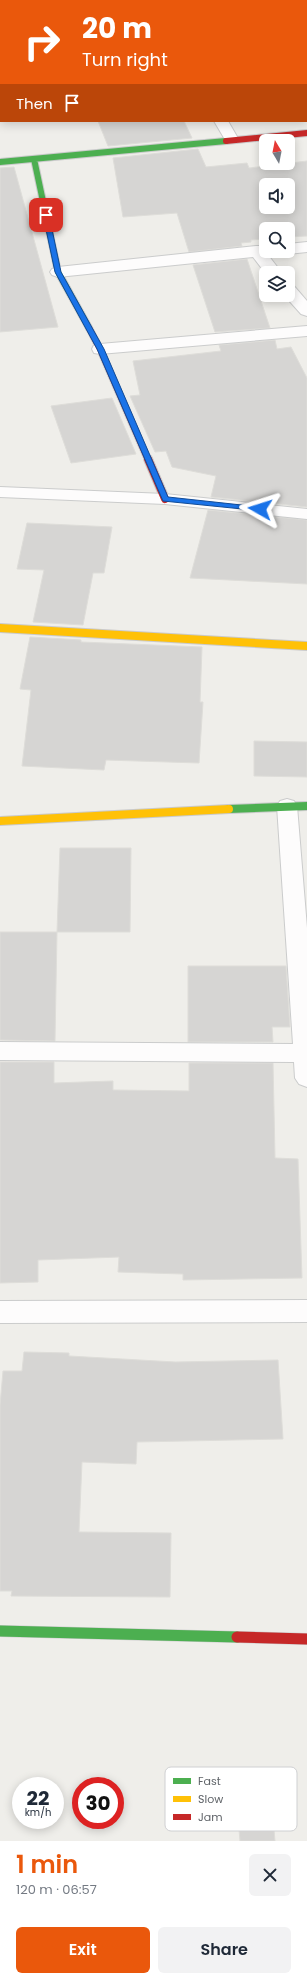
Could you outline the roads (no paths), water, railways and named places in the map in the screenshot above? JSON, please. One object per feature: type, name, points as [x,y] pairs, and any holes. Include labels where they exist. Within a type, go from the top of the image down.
[{"type":"street","points":[[222,122],[232,140]]},
{"type":"street","points":[[0,162],[307,133]]},
{"type":"street","points":[[34,158],[58,272],[100,349],[166,499]]},
{"type":"street","points":[[295,248],[307,247]]},
{"type":"street","points":[[58,272],[259,251]]},
{"type":"street","points":[[295,297],[307,311]]},
{"type":"street","points":[[100,349],[307,331]]},
{"type":"street","points":[[0,492],[166,499],[307,514]]},
{"type":"street","points":[[0,628],[307,646]]},
{"type":"street","points":[[0,821],[297,806],[307,1078]]},
{"type":"street","points":[[0,1051],[306,1053]]},
{"type":"street","points":[[0,1312],[307,1312]]},
{"type":"street","points":[[0,1631],[307,1639]]}]
